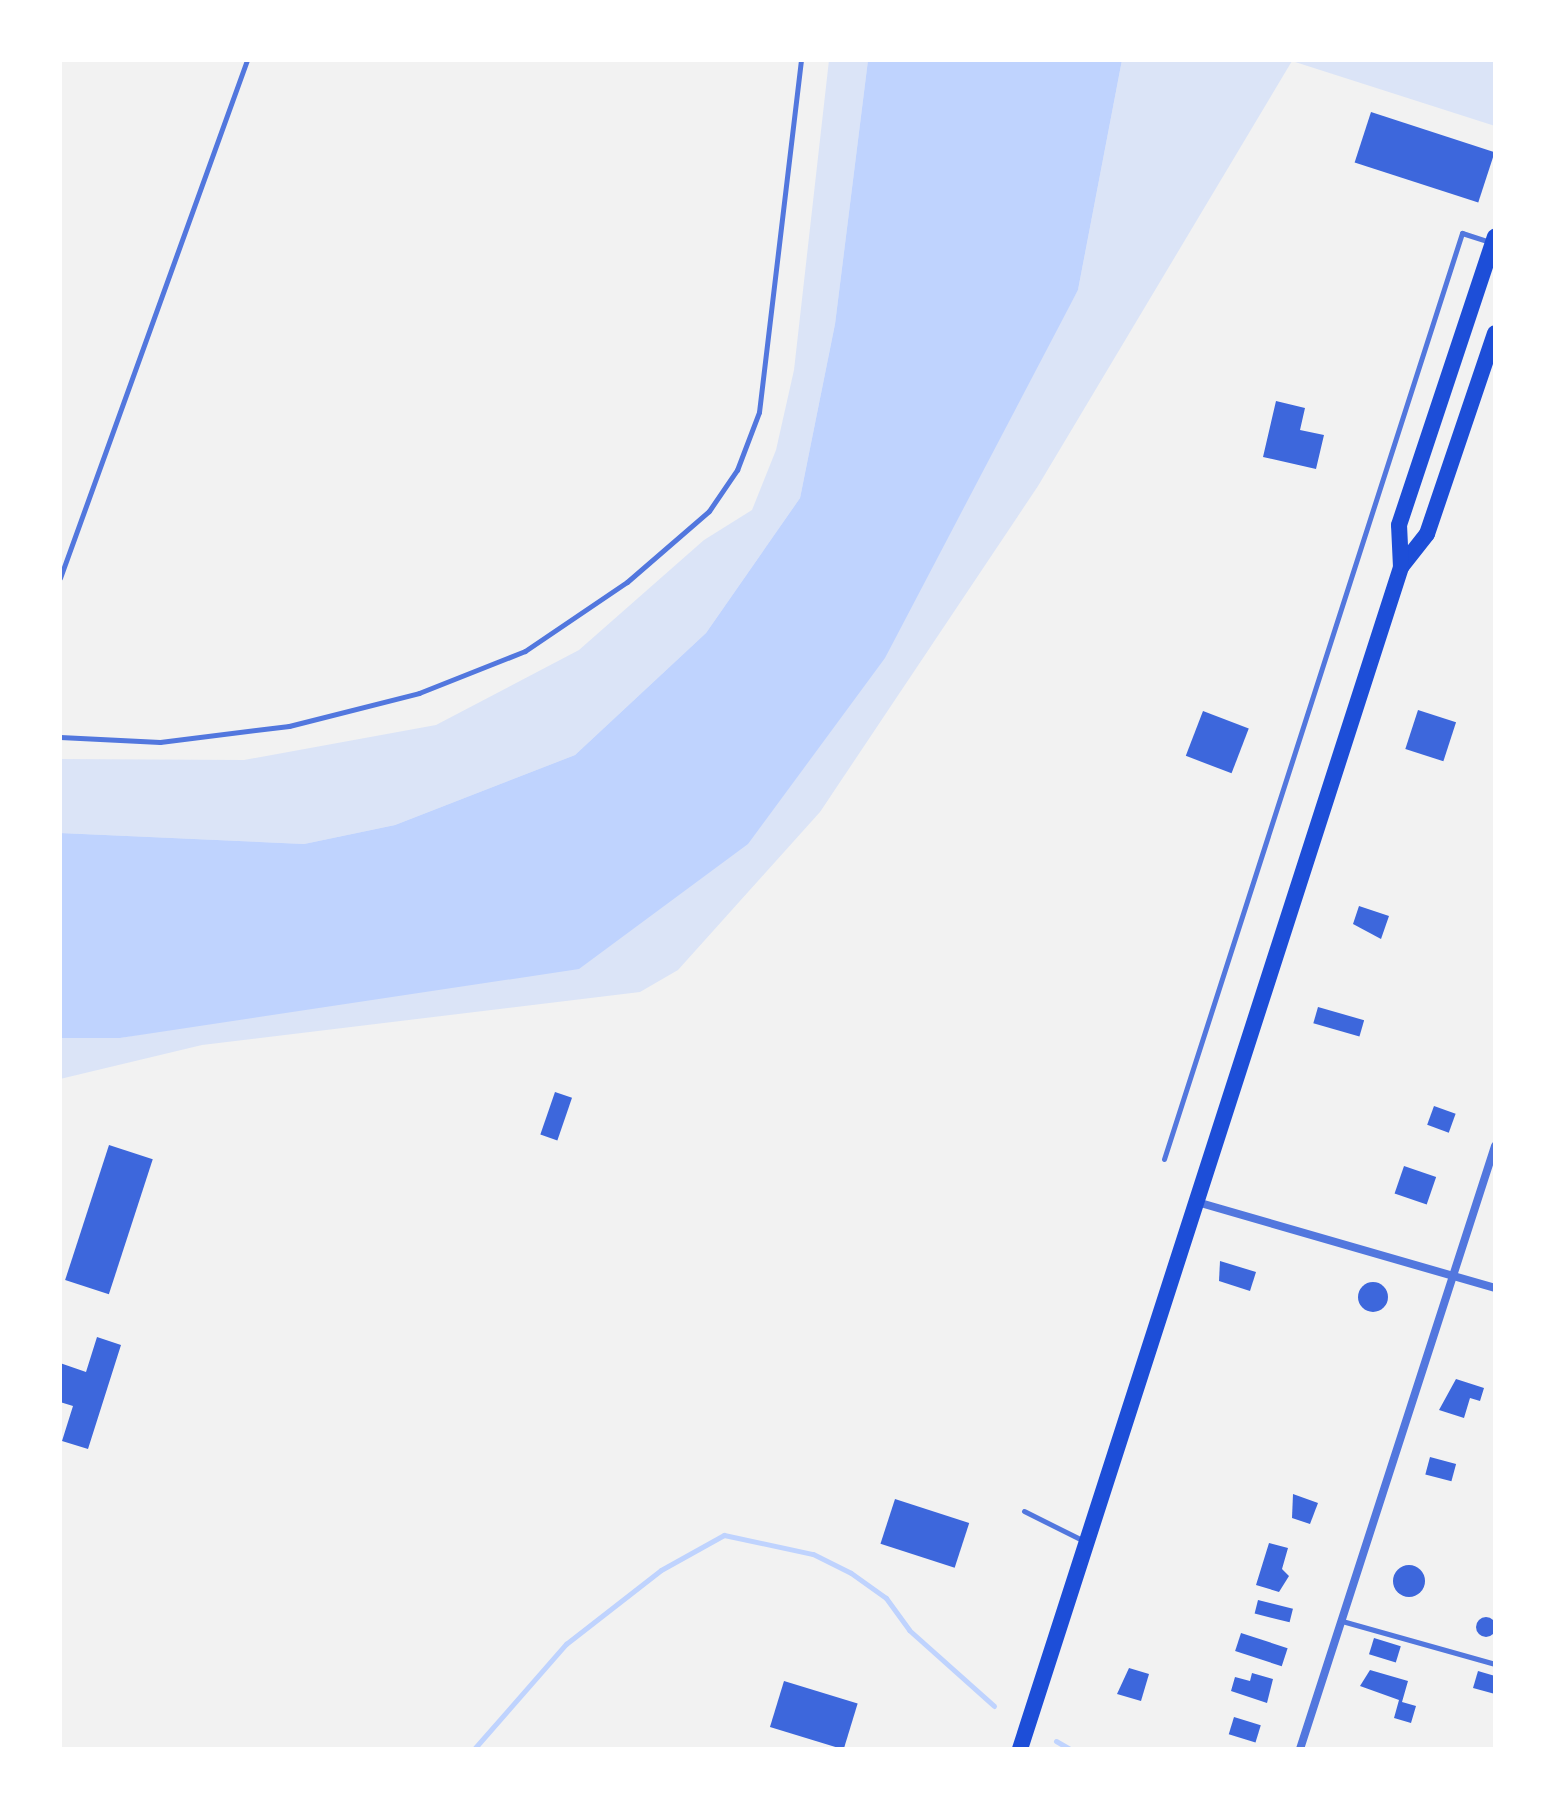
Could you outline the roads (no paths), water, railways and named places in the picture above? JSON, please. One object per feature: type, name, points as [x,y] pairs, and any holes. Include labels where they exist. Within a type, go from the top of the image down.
[{"type":"main road","points":[[1401,567],[1399,525],[1494,240]]},
{"type":"main road","points":[[1020,1749],[1401,567],[1427,534],[1495,333]]},
{"type":"street","points":[[1300,1749],[1495,1146]]},
{"type":"street","points":[[1197,1202],[1495,1288]]},
{"type":"lane","points":[[60,578],[247,60]]},
{"type":"lane","points":[[60,737],[160,742],[261,730],[419,693],[525,651],[627,582],[709,511],[737,470],[759,412],[801,60]]},
{"type":"lane","points":[[1164,1159],[1462,233],[1494,240]]},
{"type":"lane","points":[[1024,1511],[1087,1542]]},
{"type":"lane","points":[[1342,1621],[1495,1664]]},
{"type":"water","points":[[868,60],[1122,60],[1078,290],[885,658],[748,844],[579,969],[120,1038],[60,1038],[60,833],[304,844],[395,825],[575,755],[706,633],[800,498],[835,324]]},
{"type":"waterway","points":[[474,1749],[566,1644],[661,1570],[724,1535],[813,1554],[851,1573],[886,1598],[909,1630],[994,1706]]},
{"type":"waterway","points":[[1056,1741],[1070,1749]]}]
